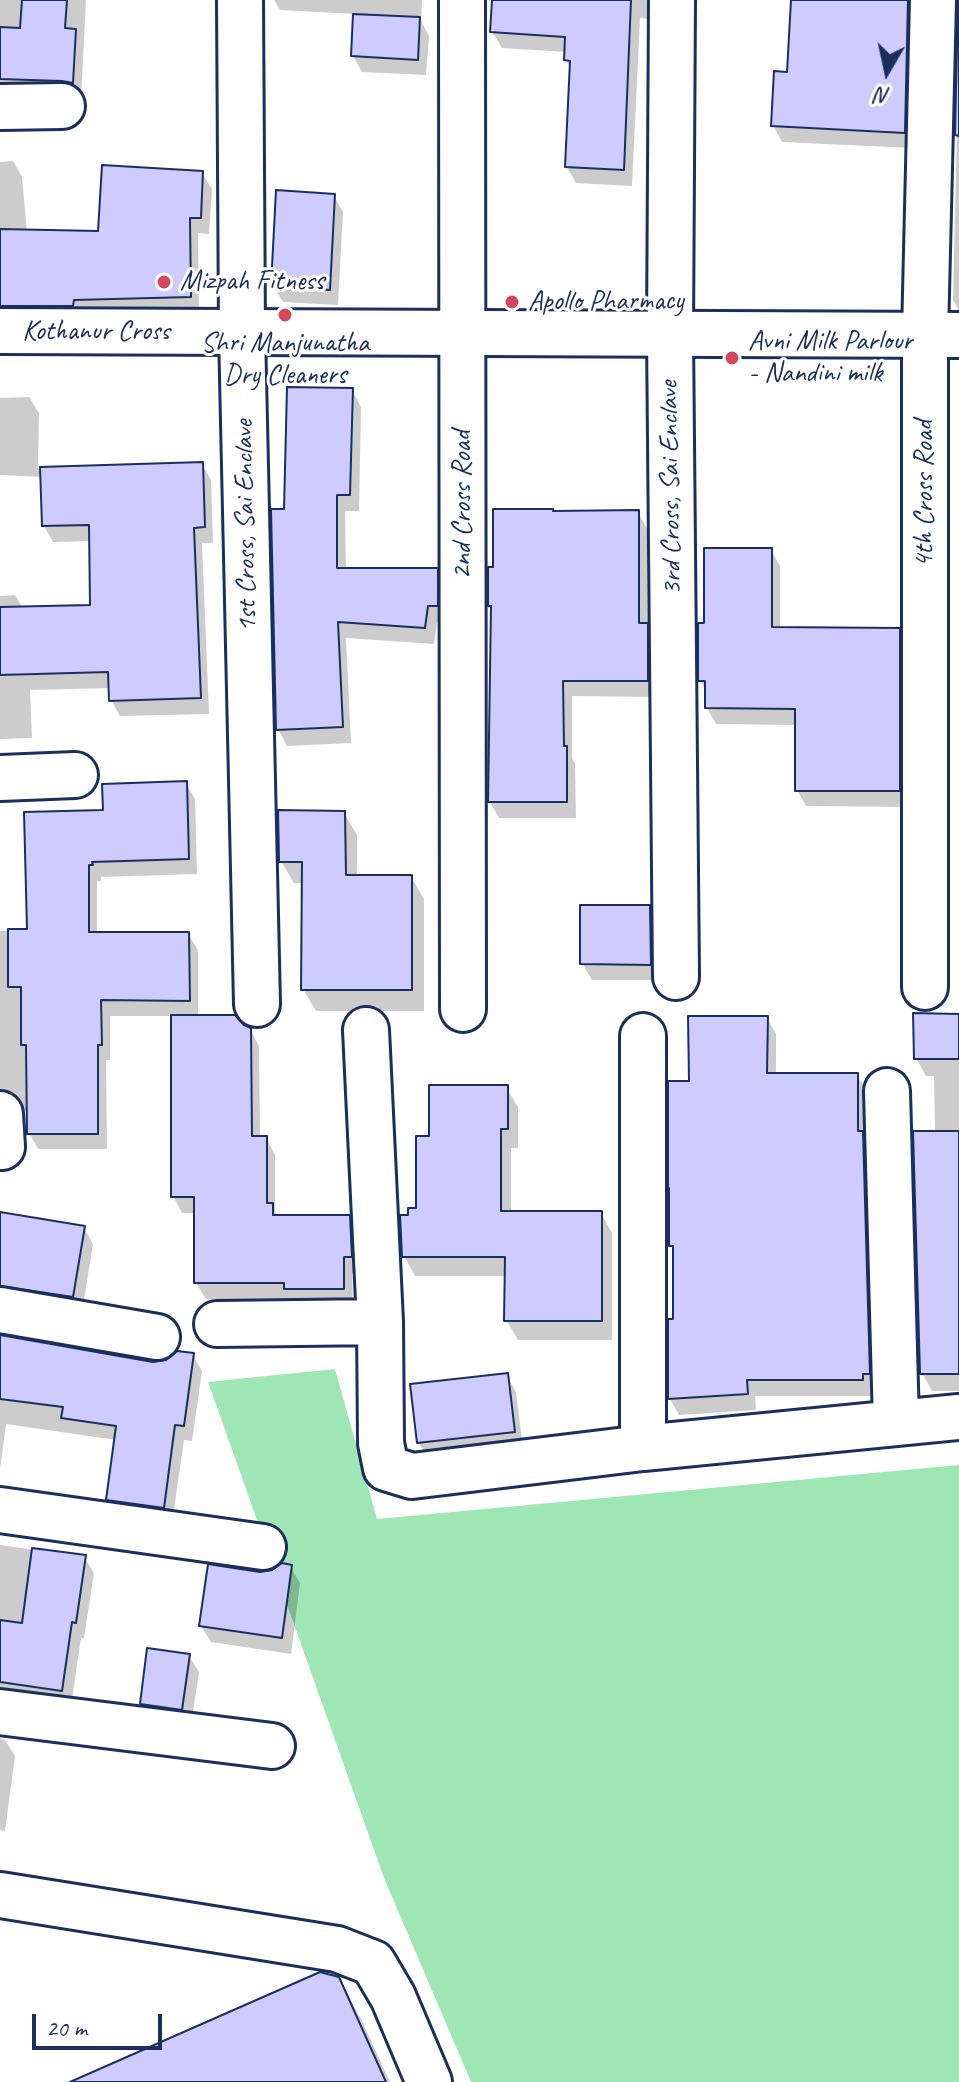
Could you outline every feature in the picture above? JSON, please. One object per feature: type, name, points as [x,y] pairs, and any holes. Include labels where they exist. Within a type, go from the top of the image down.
[{"type":"street","name":"1st Cross, Sai Enclave","points":[[240,0],[242,332],[257,1004]]},
{"type":"street","name":"2nd Cross Road","points":[[462,0],[463,1009]]},
{"type":"street","name":"3rd Cross, Sai Enclave","points":[[672,0],[670,334],[676,977]]},
{"type":"street","name":"4th Cross Road","points":[[925,987],[942,335],[933,0]]},
{"type":"street","points":[[0,107],[62,106]]},
{"type":"street","name":"Kothanur Cross","points":[[0,331],[942,335]]},
{"type":"street","points":[[0,778],[75,775]]},
{"type":"street","points":[[366,1030],[380,1322],[381,1443],[386,1468],[412,1476],[643,1448],[959,1417]]},
{"type":"street","points":[[643,1036],[643,1448]]},
{"type":"street","points":[[887,1091],[896,1423]]},
{"type":"street","points":[[0,1310],[157,1337]]},
{"type":"street","points":[[217,1324],[380,1322]]},
{"type":"street","points":[[0,1510],[263,1547]]},
{"type":"street","points":[[0,1712],[272,1746]]},
{"type":"street","points":[[0,1895],[337,1949],[373,1963],[393,1997],[429,2082]]},
{"type":"green space","points":[[335,1369],[377,1519],[959,1465],[959,2082],[471,2082],[384,1878],[208,1382]]},
{"type":"building","points":[[22,0],[67,0],[65,28],[76,29],[73,83],[0,79],[0,27],[20,28]]},
{"type":"building","points":[[492,0],[631,0],[624,170],[565,167],[570,61],[564,60],[565,37],[490,32]]},
{"type":"building","points":[[791,0],[908,0],[905,133],[771,126],[774,71],[787,72]]},
{"type":"building","points":[[959,0],[959,136],[955,135]]},
{"type":"building","points":[[353,14],[420,17],[418,60],[351,56]]},
{"type":"building","points":[[102,165],[203,171],[201,218],[190,218],[191,297],[74,300],[73,306],[0,306],[0,229],[98,231]]},
{"type":"building","points":[[276,190],[335,194],[330,290],[271,286]]},
{"type":"building","points":[[287,387],[353,388],[350,495],[337,495],[337,568],[438,568],[438,606],[428,606],[425,628],[338,622],[343,727],[276,730],[271,509],[284,509]]},
{"type":"building","points":[[203,462],[205,527],[194,528],[201,698],[109,701],[108,672],[0,675],[0,607],[90,605],[89,525],[42,526],[40,467]]},
{"type":"building","points":[[493,509],[639,510],[639,623],[648,623],[648,681],[563,681],[567,802],[488,802],[491,606],[488,606],[488,567],[493,567]]},
{"type":"building","points":[[704,548],[772,548],[772,627],[900,628],[900,791],[795,791],[795,709],[705,708],[705,681],[698,681],[698,623],[704,623]]},
{"type":"building","points":[[187,781],[189,859],[92,862],[93,865],[89,865],[89,932],[189,932],[190,1001],[101,1000],[98,1134],[27,1134],[26,1045],[21,1045],[21,987],[8,987],[8,929],[27,929],[24,812],[103,810],[102,784]]},
{"type":"building","points":[[278,810],[345,811],[346,875],[412,875],[412,990],[301,990],[302,862],[279,862]]},
{"type":"building","points":[[580,905],[650,905],[651,965],[580,964]]},
{"type":"building","points":[[913,1013],[959,1014],[959,1059],[914,1059]]},
{"type":"building","points":[[171,1015],[235,1015],[251,1028],[252,1136],[267,1136],[267,1203],[273,1203],[273,1215],[350,1215],[352,1257],[344,1257],[344,1289],[284,1289],[284,1283],[194,1283],[194,1197],[171,1197]]},
{"type":"building","points":[[688,1016],[768,1016],[767,1073],[858,1073],[858,1131],[863,1131],[870,1374],[863,1374],[863,1380],[747,1380],[748,1394],[668,1399],[668,1319],[673,1319],[673,1246],[669,1246],[668,1081],[689,1081]]},
{"type":"building","points":[[429,1085],[508,1085],[508,1129],[501,1129],[501,1211],[602,1211],[602,1321],[504,1321],[505,1257],[402,1257],[400,1215],[408,1215],[408,1208],[416,1208],[416,1136],[429,1136]]},
{"type":"building","points":[[913,1131],[959,1131],[959,1374],[920,1374]]},
{"type":"building","points":[[0,1212],[85,1226],[73,1297],[0,1286]]},
{"type":"building","points":[[0,1335],[153,1362],[166,1360],[177,1351],[194,1353],[184,1426],[175,1425],[164,1508],[106,1500],[116,1426],[61,1418],[63,1407],[0,1399]]},
{"type":"building","points":[[508,1373],[515,1432],[417,1443],[410,1384]]},
{"type":"building","points":[[32,1548],[86,1555],[62,1691],[0,1682],[0,1620],[22,1623]]},
{"type":"building","points":[[282,1563],[292,1565],[282,1638],[199,1626],[208,1564],[260,1572],[272,1570]]},
{"type":"building","points":[[147,1648],[190,1654],[182,1710],[140,1704]]},
{"type":"building","points":[[320,1972],[339,1977],[386,2082],[70,2082]]},
{"type":"place","name":"Mizpah Fitness","points":[[164,282]]},
{"type":"place","name":"Apollo Pharmacy","points":[[512,302]]},
{"type":"place","name":"Shri Manjunatha Dry Cleaners","points":[[285,315]]},
{"type":"place","name":"Avni Milk Parlour - Nandini milk","points":[[732,358]]}]
